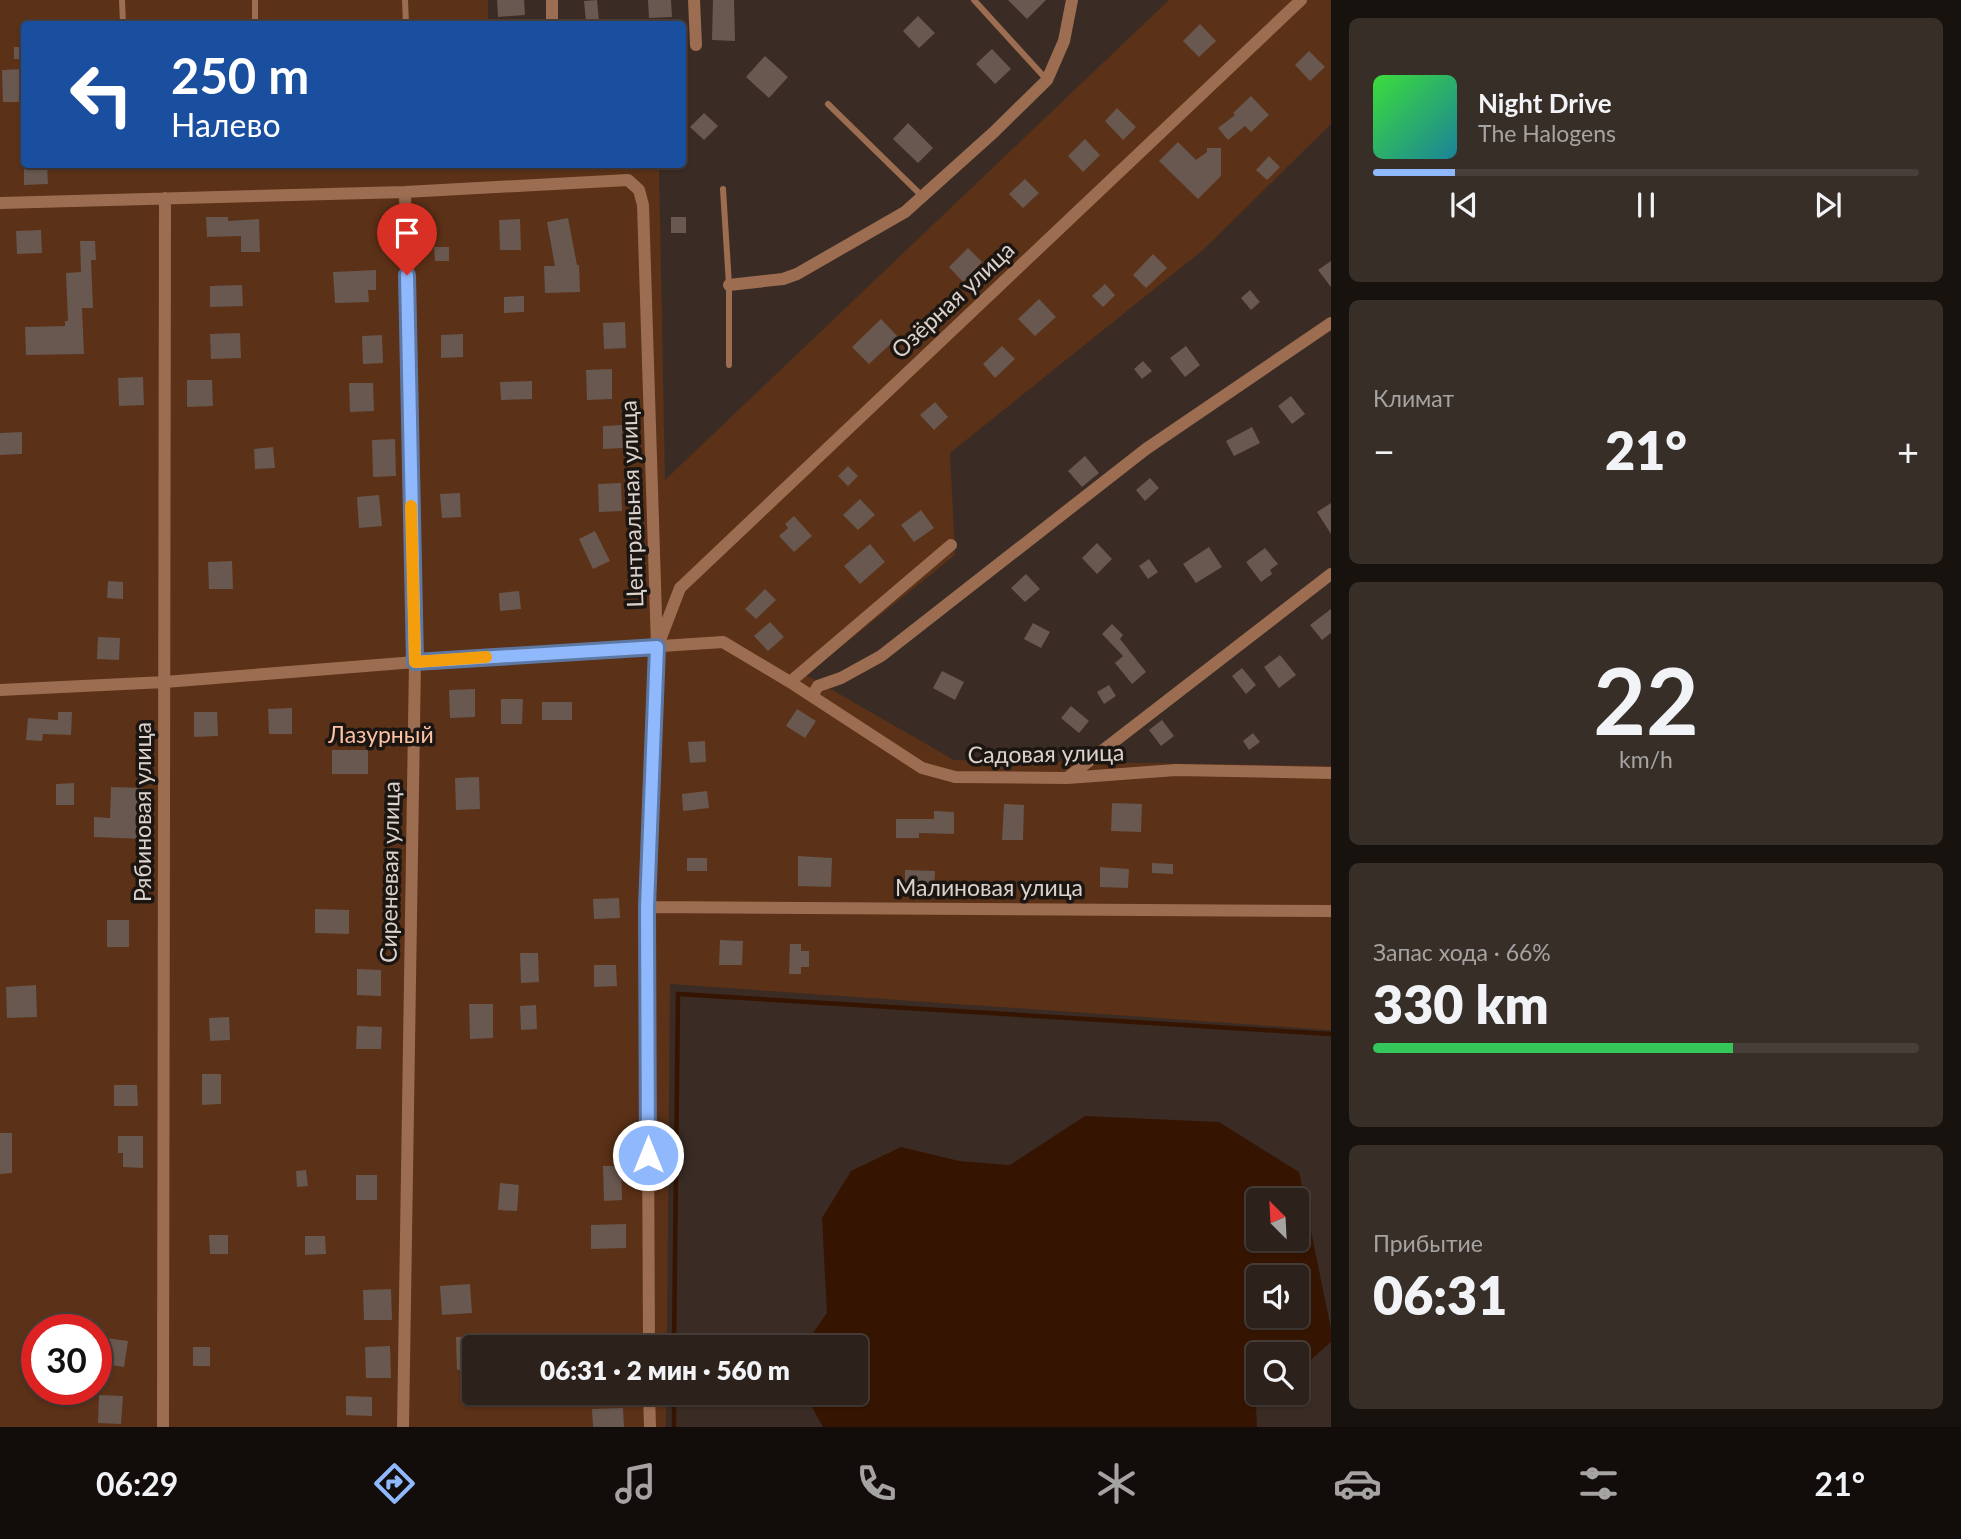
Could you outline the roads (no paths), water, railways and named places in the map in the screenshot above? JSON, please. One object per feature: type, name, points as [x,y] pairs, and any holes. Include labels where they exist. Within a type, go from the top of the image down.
[{"type":"street","points":[[552,0],[552,21]]},
{"type":"street","points":[[694,0],[696,45]]},
{"type":"street","points":[[729,285],[783,279],[797,274],[905,212],[1046,80],[1064,41],[1072,0]]},
{"type":"street","name":"Озёрная улица","points":[[657,647],[680,588],[1301,0]]},
{"type":"street","name":"Центральная улица","points":[[405,192],[628,180],[639,190],[643,205],[657,647],[647,907],[649,1335]]},
{"type":"street","points":[[0,203],[405,192]]},
{"type":"street","name":"Сиреневая улица","points":[[403,1427],[415,662],[405,192]]},
{"type":"street","name":"Рябиновая улица","points":[[163,1427],[165,198]]},
{"type":"street","points":[[812,696],[818,686],[841,678],[881,656],[1146,449],[1331,323]]},
{"type":"street","points":[[790,682],[951,545]]},
{"type":"street","points":[[1067,778],[1331,574]]},
{"type":"street","name":"Садовая улица","points":[[0,690],[165,682],[723,642],[922,768],[955,777],[1067,778],[1176,770],[1331,773]]},
{"type":"street","name":"Малиновая улица","points":[[647,907],[1331,911]]},
{"type":"street","points":[[649,1405],[650,1427]]},
{"type":"lane","points":[[122,0],[122,21]]},
{"type":"lane","points":[[255,0],[255,21]]},
{"type":"lane","points":[[405,0],[406,21]]},
{"type":"lane","points":[[974,0],[1046,80]]},
{"type":"lane","points":[[828,104],[923,196]]},
{"type":"lane","points":[[723,189],[729,285],[729,365]]},
{"type":"waterway","points":[[674,1335],[678,994],[1331,1034]]},
{"type":"waterway","points":[[674,1405],[674,1427]]},
{"type":"park label","name":"Лазурный","points":[[381,735]]}]
